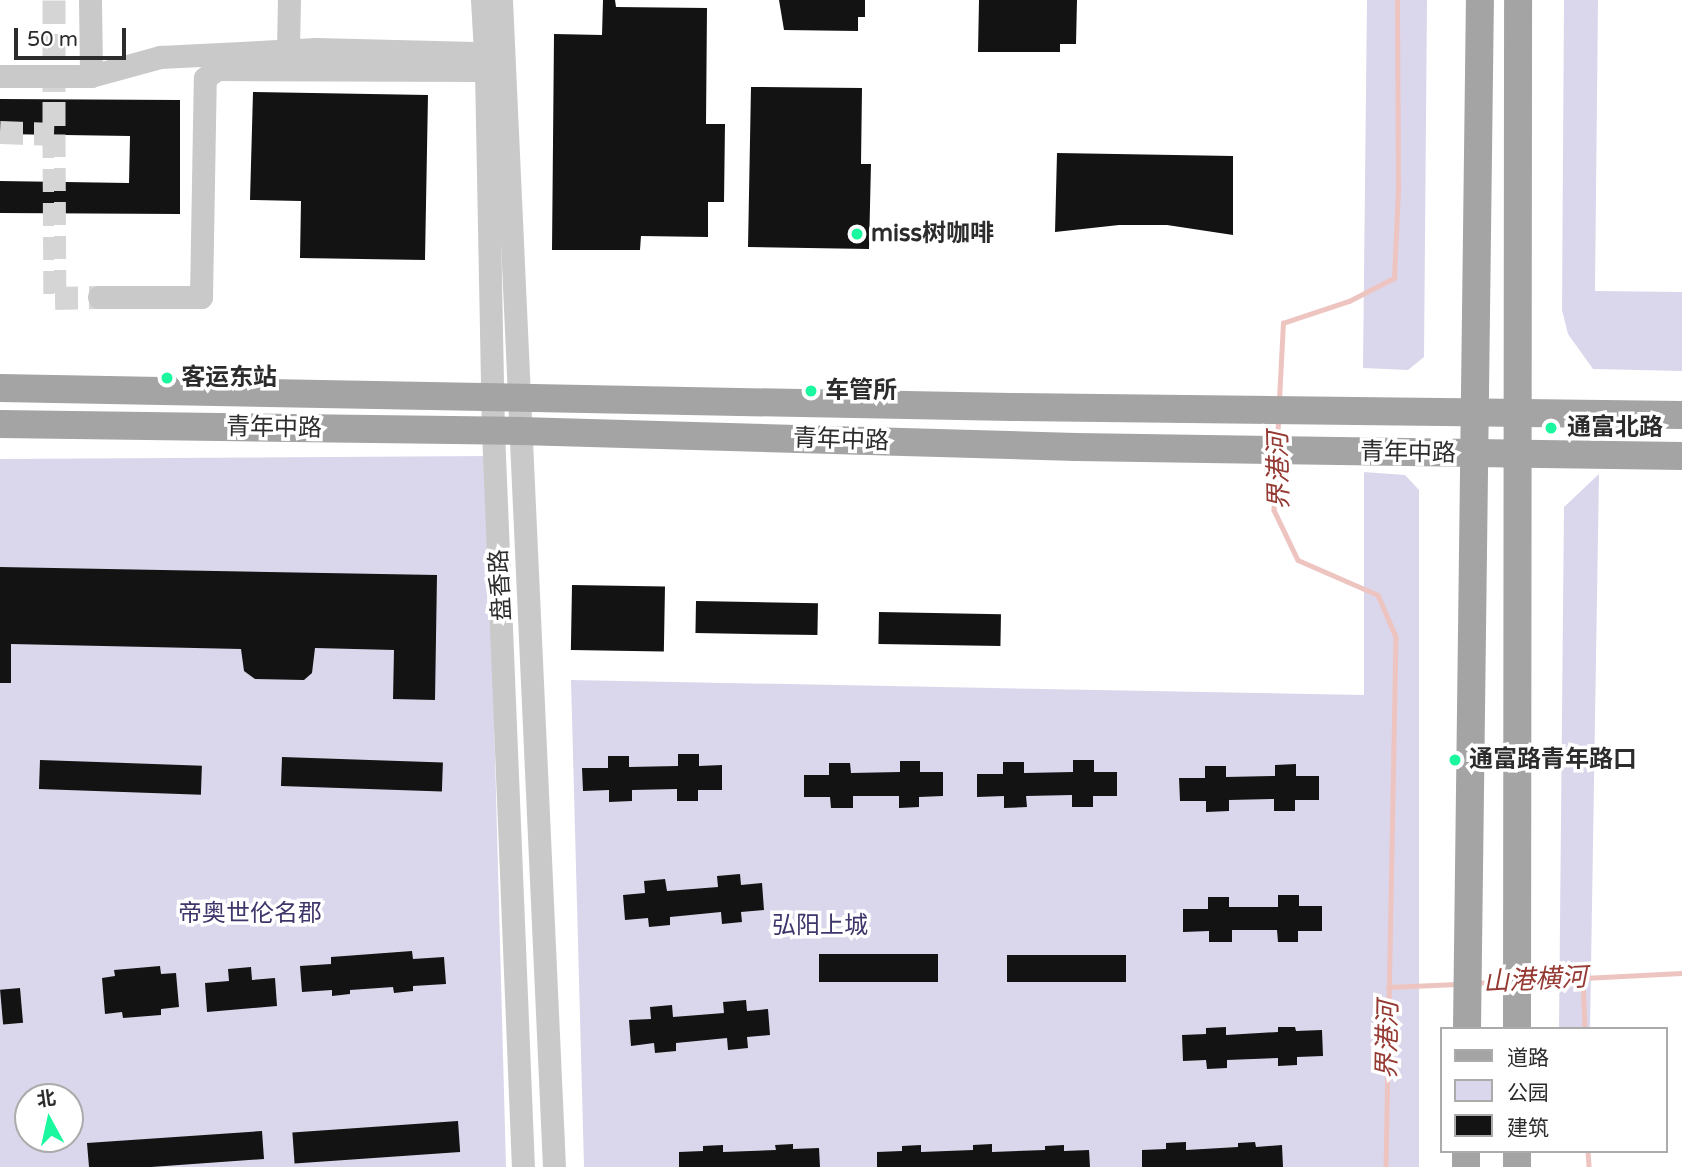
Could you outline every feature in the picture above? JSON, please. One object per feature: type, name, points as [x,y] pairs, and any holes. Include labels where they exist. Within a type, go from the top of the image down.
[{"type":"main road","points":[[1467,1027],[1480,0]]},
{"type":"main road","points":[[1517,1027],[1517,511],[1520,455],[1518,0]]},
{"type":"main road","name":"青年中路","points":[[0,388],[1476,415],[1682,415]]},
{"type":"main road","name":"青年中路","points":[[0,424],[507,431],[1520,455],[1682,456]]},
{"type":"street","points":[[90,0],[91,76]]},
{"type":"street","points":[[288,50],[289,0]]},
{"type":"street","name":"盘香路","points":[[482,0],[492,60],[507,398],[523,1167]]},
{"type":"street","name":"盘香路","points":[[492,60],[501,0]]},
{"type":"street","points":[[0,76],[91,76],[160,57],[288,50],[492,60]]},
{"type":"street","points":[[99,297],[201,297],[205,78],[217,69],[492,60]]},
{"type":"street","name":"盘香路","points":[[507,431],[554,1167]]},
{"type":"green space","points":[[1367,0],[1427,0],[1424,357],[1408,370],[1363,368]]},
{"type":"green space","points":[[1564,0],[1598,0],[1595,291],[1682,292],[1682,371],[1593,369],[1568,334],[1562,310]]},
{"type":"green space","name":"帝奥世伦名郡","points":[[487,456],[506,1167],[0,1167],[0,459]]},
{"type":"green space","name":"弘阳上城","points":[[1364,472],[1405,475],[1419,490],[1419,1167],[584,1167],[571,680],[1364,695]]},
{"type":"green space","points":[[1599,474],[1590,1027],[1559,1027],[1564,507]]},
{"type":"building","points":[[603,0],[615,0],[616,7],[707,8],[706,124],[725,124],[724,202],[708,202],[708,237],[641,236],[640,250],[552,250],[554,34],[602,35]]},
{"type":"building","points":[[779,0],[865,0],[865,17],[858,17],[858,31],[784,30]]},
{"type":"building","points":[[979,0],[1077,0],[1076,44],[1060,44],[1060,52],[978,52]]},
{"type":"building","points":[[751,87],[862,88],[861,164],[871,164],[869,249],[748,247]]},
{"type":"building","points":[[253,92],[428,95],[425,260],[300,258],[301,201],[250,200]]},
{"type":"building","points":[[0,99],[180,100],[180,214],[0,213],[0,181],[129,183],[130,136],[0,134]]},
{"type":"building","points":[[1057,153],[1233,156],[1233,235],[1167,225],[1119,225],[1055,232]]},
{"type":"building","points":[[0,567],[437,575],[435,700],[393,699],[394,650],[315,648],[312,673],[304,680],[255,679],[244,671],[241,649],[11,644],[11,683],[0,683]]},
{"type":"building","points":[[572,585],[665,587],[664,652],[571,650]]},
{"type":"building","points":[[696,601],[818,603],[817,635],[695,633]]},
{"type":"building","points":[[879,612],[1001,614],[1000,646],[878,644]]},
{"type":"building","points":[[678,754],[699,754],[699,766],[722,765],[722,790],[698,790],[698,801],[677,801],[677,789],[632,790],[632,801],[609,802],[609,790],[583,791],[582,768],[608,768],[608,756],[629,756],[629,767],[678,766]]},
{"type":"building","points":[[282,757],[443,763],[442,792],[281,786]]},
{"type":"building","points":[[40,760],[202,766],[201,795],[39,789]]},
{"type":"building","points":[[1073,760],[1094,760],[1094,772],[1117,772],[1117,796],[1093,796],[1093,807],[1072,807],[1072,795],[1026,796],[1027,807],[1004,808],[1004,796],[977,797],[977,774],[1003,774],[1003,762],[1024,762],[1024,773],[1073,772]]},
{"type":"building","points":[[900,761],[920,761],[920,772],[943,772],[943,796],[919,797],[919,807],[899,808],[899,796],[853,796],[853,808],[831,808],[830,797],[804,797],[804,775],[829,775],[829,763],[850,763],[851,773],[900,772]]},
{"type":"building","points":[[1296,764],[1296,776],[1319,776],[1319,800],[1295,800],[1295,811],[1274,811],[1274,799],[1229,800],[1229,811],[1206,812],[1206,801],[1180,801],[1179,778],[1205,778],[1205,766],[1226,766],[1226,777],[1275,776],[1275,765]]},
{"type":"building","points":[[740,874],[741,885],[762,883],[764,910],[741,912],[742,922],[722,924],[721,912],[670,917],[670,925],[649,927],[648,918],[625,920],[623,895],[645,893],[644,881],[665,879],[667,891],[718,887],[717,876]]},
{"type":"building","points":[[1278,895],[1299,895],[1299,906],[1322,906],[1322,931],[1298,931],[1298,942],[1278,942],[1277,930],[1232,930],[1232,942],[1209,942],[1209,931],[1183,932],[1183,909],[1208,909],[1208,897],[1229,897],[1229,907],[1278,907]]},
{"type":"building","points":[[412,951],[413,959],[444,957],[446,984],[413,986],[413,991],[394,993],[393,987],[350,990],[350,994],[332,996],[332,990],[302,992],[300,966],[331,964],[331,957]]},
{"type":"building","points":[[819,954],[938,954],[938,982],[819,982]]},
{"type":"building","points":[[1007,955],[1126,955],[1126,982],[1007,982]]},
{"type":"building","points":[[160,966],[161,974],[176,973],[179,1007],[161,1009],[161,1015],[123,1018],[122,1012],[105,1014],[102,978],[115,976],[114,970]]},
{"type":"building","points":[[251,967],[252,980],[275,978],[277,1006],[207,1012],[205,983],[229,981],[228,969]]},
{"type":"building","points":[[20,988],[23,1023],[3,1025],[0,990]]},
{"type":"building","points":[[746,1000],[747,1011],[768,1009],[770,1035],[747,1037],[748,1048],[728,1050],[727,1038],[676,1043],[676,1051],[655,1053],[654,1043],[631,1046],[629,1020],[651,1019],[650,1007],[672,1005],[673,1017],[724,1013],[723,1002]]},
{"type":"building","points":[[1226,1027],[1226,1035],[1278,1032],[1278,1027],[1295,1027],[1296,1031],[1322,1030],[1323,1056],[1297,1057],[1297,1065],[1278,1066],[1278,1058],[1227,1060],[1227,1068],[1207,1069],[1206,1060],[1183,1061],[1182,1035],[1206,1034],[1206,1028]]},
{"type":"building","points":[[458,1121],[460,1152],[295,1164],[292,1133]]},
{"type":"building","points":[[262,1131],[264,1159],[151,1167],[89,1167],[87,1143]]},
{"type":"building","points":[[1186,1142],[1186,1150],[1238,1147],[1238,1143],[1255,1142],[1256,1147],[1282,1145],[1283,1167],[1142,1167],[1142,1150],[1166,1149],[1166,1143]]},
{"type":"building","points":[[793,1144],[793,1149],[819,1148],[820,1167],[679,1167],[679,1152],[703,1151],[703,1146],[723,1145],[723,1152],[776,1150],[775,1145]]},
{"type":"building","points":[[992,1144],[992,1152],[1045,1150],[1045,1146],[1064,1145],[1064,1151],[1089,1150],[1090,1167],[877,1167],[877,1152],[902,1151],[902,1146],[921,1145],[921,1152],[973,1150],[973,1145]]},
{"type":"waterway","name":"界港河","points":[[1279,399],[1283,323],[1349,301],[1394,278],[1398,189],[1397,0]]},
{"type":"waterway","name":"界港河","points":[[1277,441],[1278,419]]},
{"type":"waterway","name":"界港河","points":[[1276,461],[1274,510],[1298,560],[1378,595],[1396,637],[1386,1167]]},
{"type":"waterway","name":"山港横河","points":[[1525,981],[1682,973]]},
{"type":"waterway","points":[[1583,978],[1585,1027]]},
{"type":"waterway","name":"山港横河","points":[[1476,983],[1506,981]]},
{"type":"waterway","name":"山港横河","points":[[1388,987],[1457,984]]},
{"type":"waterway","points":[[1588,1153],[1589,1167]]},
{"type":"tunnel","points":[[54,0],[54,134]]},
{"type":"tunnel","points":[[0,132],[54,134],[55,298],[99,297]]},
{"type":"place","name":"miss树咖啡","points":[[857,234]]},
{"type":"place","name":"客运东站","points":[[167,378]]},
{"type":"place","name":"车管所","points":[[811,391]]},
{"type":"place","name":"通富北路","points":[[1551,428]]},
{"type":"place","name":"通富路青年路口","points":[[1455,760]]}]
